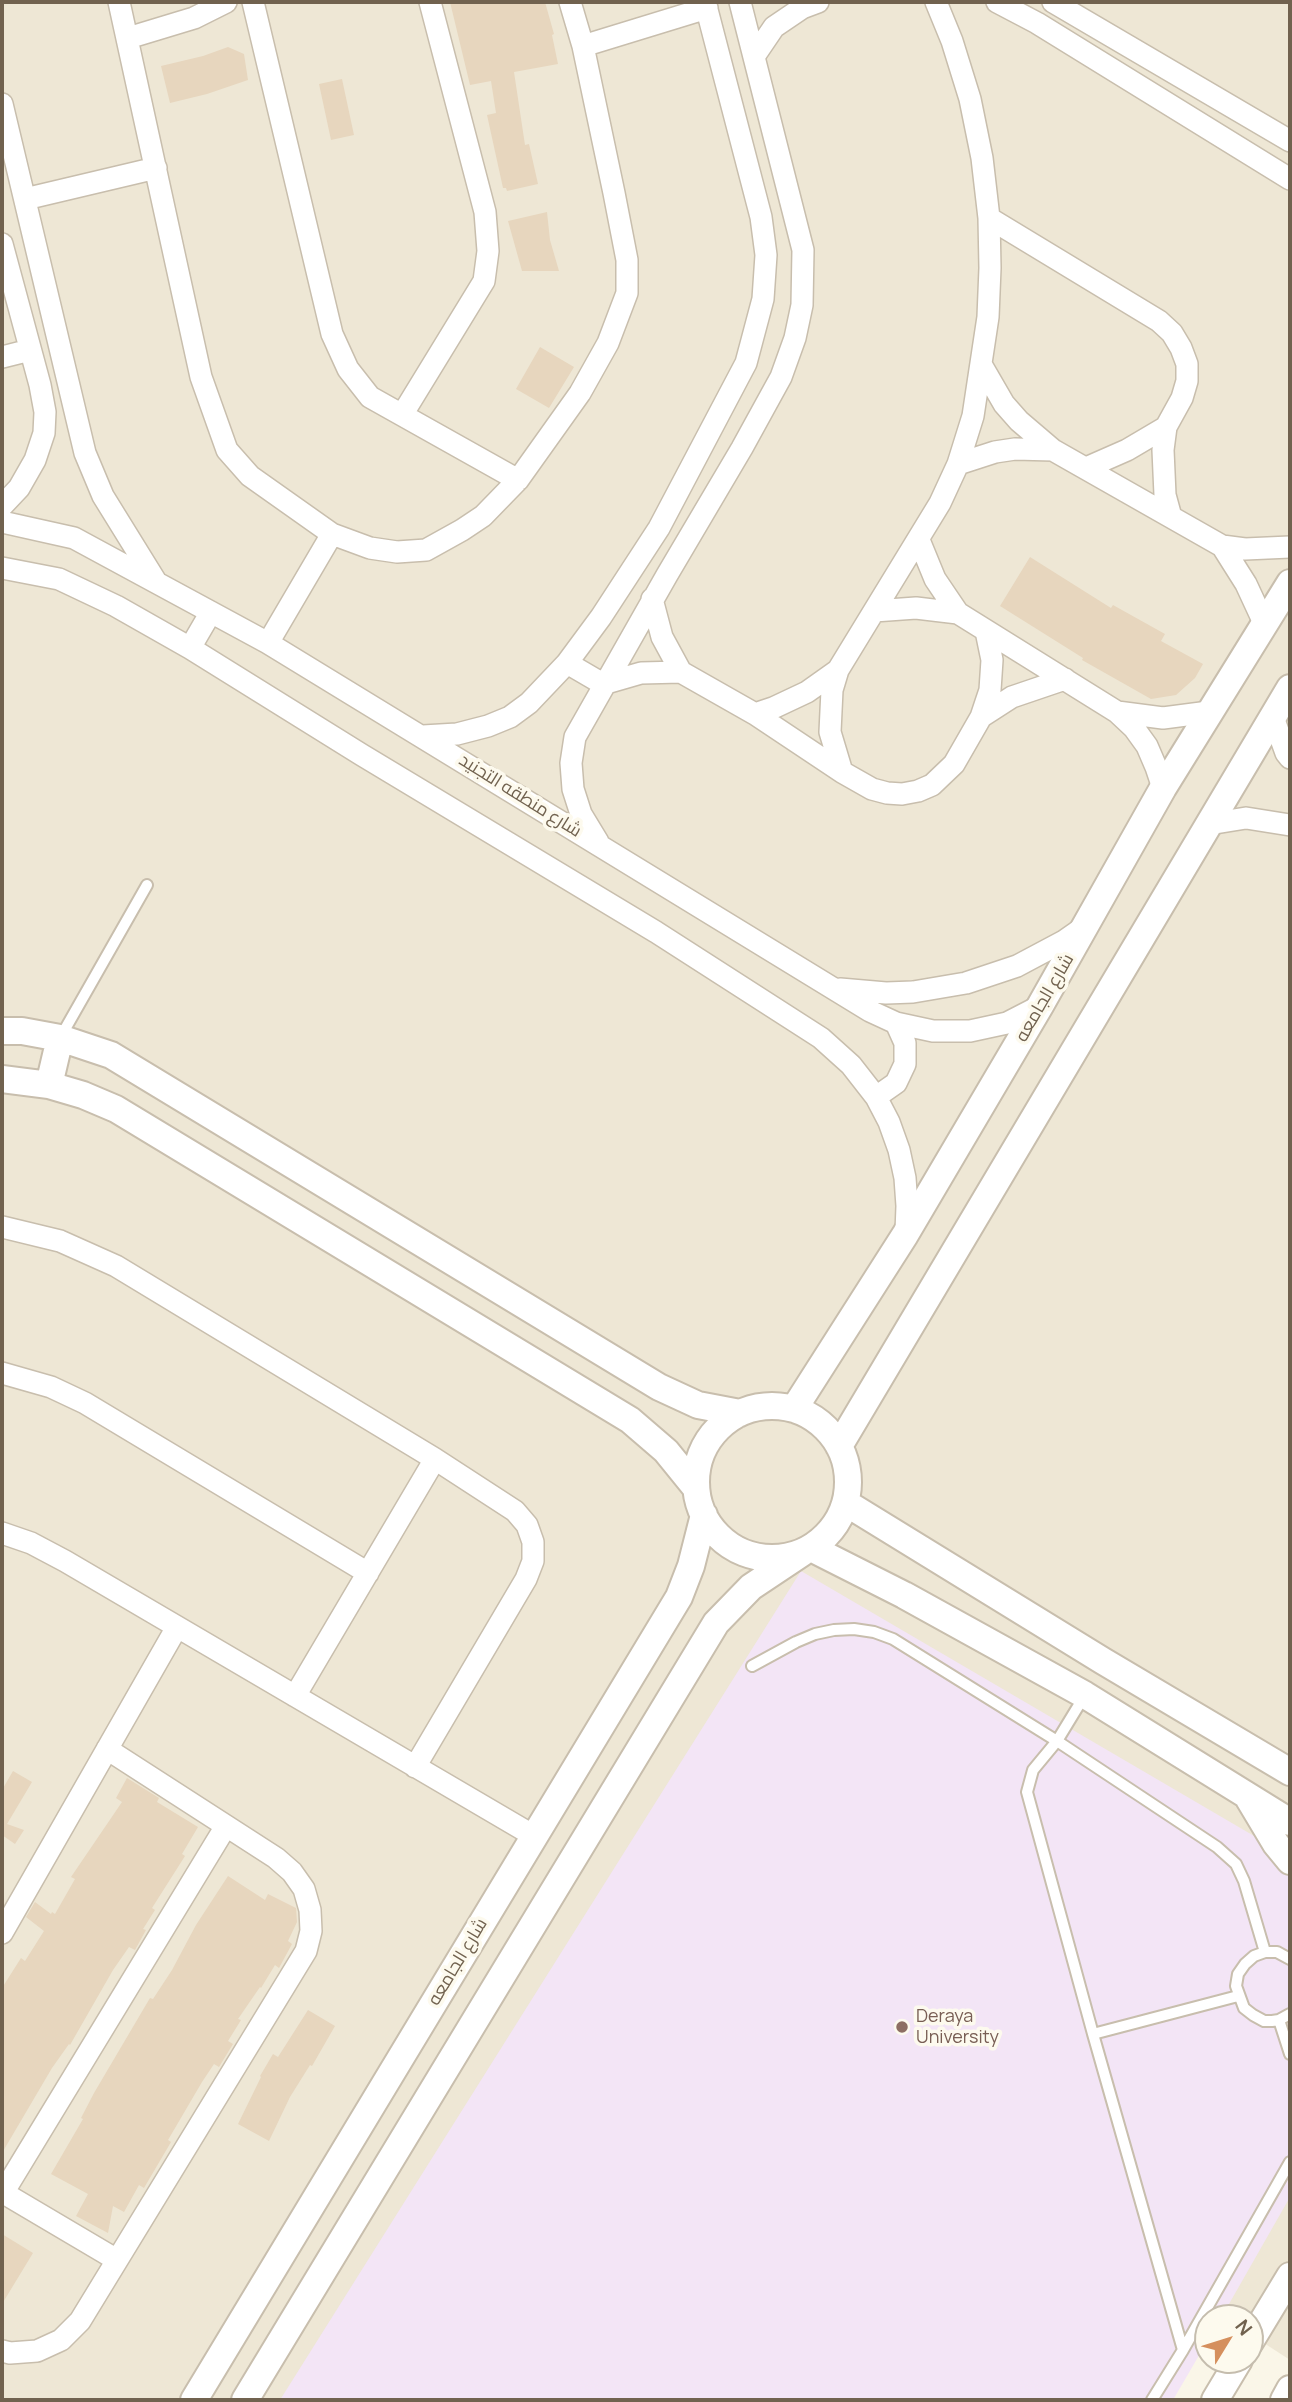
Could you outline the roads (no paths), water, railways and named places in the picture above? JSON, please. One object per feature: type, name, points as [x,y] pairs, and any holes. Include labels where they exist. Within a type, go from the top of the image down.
[{"type":"street","points":[[119,2],[201,376],[228,450],[250,476],[331,534],[370,548],[397,552],[426,550],[483,516],[518,480],[580,393],[608,343],[627,293],[627,260],[583,46],[570,2]]},
{"type":"street","points":[[128,38],[194,18],[226,2]]},
{"type":"street","points":[[253,2],[332,334],[348,369],[370,397],[518,480]]},
{"type":"street","points":[[402,415],[484,281],[488,251],[485,212],[430,2]]},
{"type":"street","points":[[601,847],[581,814],[573,789],[571,763],[575,737],[781,377],[803,305],[803,250],[740,2]]},
{"type":"street","points":[[755,55],[774,27],[788,16],[818,2]]},
{"type":"street","points":[[842,772],[831,732],[832,690],[838,670],[919,540],[958,464],[973,416],[988,317],[989,218],[982,158],[970,99],[952,41],[936,2]]},
{"type":"street","points":[[997,2],[1037,23],[1290,179]]},
{"type":"street","points":[[1053,2],[1290,141]]},
{"type":"street","points":[[423,736],[457,734],[510,717],[529,703],[567,663],[601,617],[659,528],[746,363],[763,299],[766,255],[761,217],[706,5],[583,46]]},
{"type":"street","points":[[1153,94],[1169,68]]},
{"type":"street","points":[[2,104],[5,131],[26,199],[85,453],[103,496],[156,582]]},
{"type":"street","points":[[737,122],[769,114]]},
{"type":"street","points":[[26,199],[156,168]]},
{"type":"street","points":[[989,218],[1159,321],[1172,333],[1187,364],[1187,382],[1182,398],[1166,427],[1163,472],[1171,517]]},
{"type":"street","points":[[2,244],[45,412],[44,433],[35,460],[19,488],[2,506]]},
{"type":"street","points":[[2,357],[30,351]]},
{"type":"street","points":[[982,366],[991,386],[1004,404],[1035,436],[1054,450],[1222,546],[1269,550],[1290,547]]},
{"type":"street","points":[[40,385],[66,380]]},
{"type":"street","points":[[1086,468],[1127,450],[1166,427]]},
{"type":"street","points":[[958,464],[995,452],[1015,449],[1054,450]]},
{"type":"street","points":[[674,498],[702,516]]},
{"type":"street","name":"شارع منطقه التجنيد","points":[[2,522],[74,538],[268,643],[870,1011],[896,1023],[933,1031],[970,1031],[1007,1023],[1040,1006]]},
{"type":"street","points":[[268,643],[331,534]]},
{"type":"street","points":[[919,540],[934,579],[958,613],[1117,712],[1147,746],[1163,788]]},
{"type":"street","points":[[1222,546],[1246,584],[1265,625]]},
{"type":"street","points":[[2,568],[59,579],[116,606],[190,648],[656,932],[809,1031],[851,1065],[876,1097],[889,1122],[905,1178],[905,1235]]},
{"type":"street","name":"شارع الجامعه","points":[[794,1409],[905,1235],[1040,1006],[1163,788],[1290,583]]},
{"type":"street","points":[[652,599],[662,637],[681,671],[755,714],[842,772],[872,789],[887,793],[902,794],[932,785],[954,764],[981,717],[990,690],[992,675],[986,631]]},
{"type":"street","points":[[874,611],[916,608],[958,613]]},
{"type":"street","points":[[190,648],[211,612]]},
{"type":"street","points":[[567,663],[604,684],[641,673],[681,671]]},
{"type":"street","points":[[755,714],[807,692],[838,670]]},
{"type":"street","points":[[981,717],[1012,697],[1065,679]]},
{"type":"street","points":[[839,1447],[1290,688]]},
{"type":"street","points":[[1117,712],[1163,718],[1209,712]]},
{"type":"street","points":[[1273,717],[1290,758]]},
{"type":"street","points":[[1209,824],[1246,818],[1290,825]]},
{"type":"street","points":[[832,988],[859,992],[899,992],[966,983],[1017,966],[1064,942],[1086,926]]},
{"type":"street","points":[[876,1097],[896,1083],[905,1064],[905,1043],[896,1023]]},
{"type":"street","points":[[2,1031],[22,1031],[61,1038],[111,1055],[659,1387],[698,1405],[740,1413]]},
{"type":"street","points":[[49,1085],[61,1038]]},
{"type":"street","points":[[2,1079],[49,1085],[116,1109],[630,1420],[666,1451],[696,1488]]},
{"type":"street","points":[[341,1245],[364,1207]]},
{"type":"street","points":[[2,1227],[60,1241],[116,1266],[516,1511],[527,1525],[533,1542],[533,1561],[526,1579],[415,1767]]},
{"type":"street","points":[[2,1373],[51,1387],[85,1403],[368,1573]]},
{"type":"street","points":[[245,2400],[716,1623],[751,1587],[806,1550],[832,1529],[846,1503],[848,1474],[839,1447],[820,1423],[794,1409],[766,1406],[740,1413],[724,1423],[712,1436],[702,1452],[697,1469],[696,1488],[704,1515],[714,1531],[729,1544],[745,1553],[774,1558],[806,1550],[904,1595],[1085,1695],[1290,1822]]},
{"type":"street","points":[[295,1696],[435,1460]]},
{"type":"street","points":[[846,1503],[1290,1772]]},
{"type":"street","name":"شارع الجامعه","points":[[194,2400],[678,1597],[691,1566],[704,1515]]},
{"type":"street","points":[[2,1533],[30,1543],[65,1561],[534,1836]]},
{"type":"street","points":[[2,1933],[177,1627]]},
{"type":"street","points":[[2,2351],[10,2354],[37,2351],[61,2340],[80,2321],[306,1951],[311,1931],[310,1910],[304,1889],[292,1872],[276,1858],[107,1749]]},
{"type":"street","points":[[1247,1795],[1276,1844],[1290,1861]]},
{"type":"street","points":[[117,2260],[2,2192],[226,1825]]},
{"type":"street","points":[[332,2168],[371,2192]]},
{"type":"street","points":[[1264,2321],[1287,2287]]},
{"type":"street","points":[[1215,2400],[1231,2374]]},
{"type":"street","points":[[1284,2400],[1290,2389]]},
{"type":"lane","points":[[61,1038],[147,885]]},
{"type":"lane","points":[[752,1666],[815,1634],[834,1630],[874,1632],[893,1639],[1057,1741],[1217,1847],[1236,1864],[1254,1909],[1265,1952]]},
{"type":"lane","points":[[1085,1695],[1057,1741],[1033,1770],[1027,1792],[1183,2350]]},
{"type":"lane","points":[[1290,1959],[1277,1952],[1254,1956],[1244,1964],[1238,1974],[1236,1986],[1244,2008],[1264,2021],[1279,2020],[1290,2014]]},
{"type":"lane","points":[[1093,2034],[1238,1996]]},
{"type":"lane","points":[[1279,2020],[1290,2054]]},
{"type":"lane","points":[[1152,2400],[1290,2162]]},
{"type":"place","name":"Deraya University","points":[[902,2027]]}]
